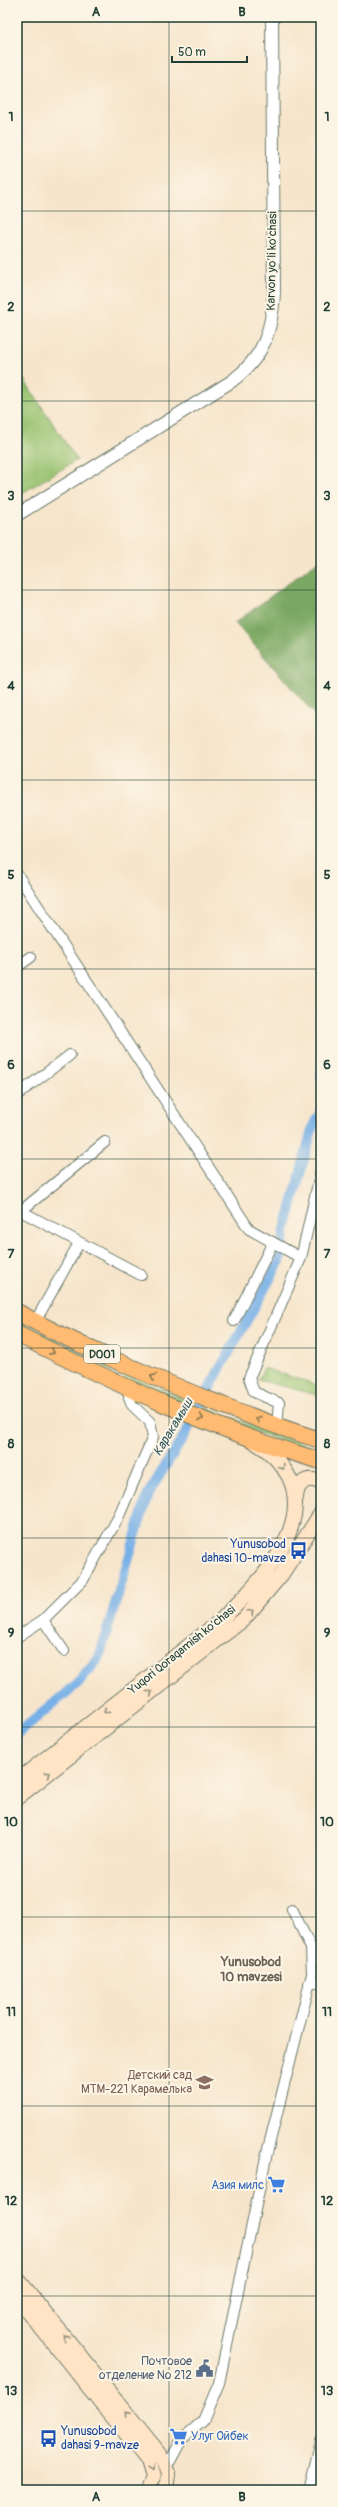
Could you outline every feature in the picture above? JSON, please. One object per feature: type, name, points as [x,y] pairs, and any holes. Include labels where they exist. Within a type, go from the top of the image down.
[{"type":"highway","name":"D001","points":[[17,1312],[90,1349],[189,1392],[277,1426],[321,1440]]},
{"type":"highway","name":"D001","points":[[17,1334],[130,1388],[241,1435],[321,1461]]},
{"type":"main road","name":"Yuqori Qoraqamish ko'chasi","points":[[17,1781],[220,1621],[250,1592],[281,1548],[294,1522],[296,1498],[291,1482],[279,1462],[261,1446],[241,1435]]},
{"type":"main road","points":[[296,1498],[297,1488],[304,1481],[314,1480],[321,1483]]},
{"type":"main road","name":"Yuqori Qoraqamish ko'chasi","points":[[17,1798],[244,1619],[282,1574],[321,1513]]},
{"type":"main road","points":[[17,2278],[148,2461],[153,2477],[148,2490]]},
{"type":"main road","points":[[17,2298],[150,2442],[167,2467],[168,2480],[166,2490]]},
{"type":"street","name":"Karvon yo‘li ko'chasi","points":[[17,515],[232,381],[247,369],[259,354],[268,331],[274,292],[272,17]]},
{"type":"street","points":[[17,874],[249,1229],[272,1244],[300,1258]]},
{"type":"street","points":[[17,967],[31,956]]},
{"type":"street","points":[[17,1095],[70,1055]]},
{"type":"street","points":[[105,1142],[19,1210],[141,1275]]},
{"type":"street","points":[[277,1426],[279,1403],[254,1392],[249,1378],[300,1258],[321,1170]]},
{"type":"street","points":[[35,1322],[79,1243]]},
{"type":"street","points":[[234,1321],[272,1244]]},
{"type":"street","points":[[17,1637],[43,1620],[83,1580],[118,1518],[153,1437],[150,1422],[132,1405],[129,1397],[130,1388]]},
{"type":"street","points":[[43,1620],[64,1651]]},
{"type":"street","points":[[167,2467],[182,2439],[203,2421],[219,2383],[266,2156],[309,1983],[313,1965],[311,1948],[292,1909]]},
{"type":"street","points":[[309,1983],[321,1983]]},
{"type":"street","points":[[309,2490],[321,2440]]},
{"type":"green space","points":[[17,369],[77,460],[17,496]]},
{"type":"green space","points":[[321,559],[321,722],[235,623]]},
{"type":"green space","points":[[17,1320],[128,1375],[243,1422],[321,1449],[321,1455],[180,1405],[33,1335],[17,1326]]},
{"type":"green space","points":[[264,1368],[321,1386],[321,1396],[258,1380]]},
{"type":"waterway","name":"Каракамыш","points":[[321,1066],[321,1075]]},
{"type":"waterway","name":"Каракамыш","points":[[17,1734],[78,1683],[99,1658],[148,1494],[186,1433],[280,1261],[285,1230],[313,1126],[321,1111]]},
{"type":"place","name":"Yunusobod dahasi 10-mavze","points":[[299,1551]]},
{"type":"place","name":"Детский сад МТМ-221 Карамелька","points":[[205,2082]]},
{"type":"place","name":"Азия милс","points":[[277,2185]]},
{"type":"place","name":"Почтовое отделение № 212","points":[[205,2368]]},
{"type":"place","name":"Улуг Ойбек","points":[[178,2436]]},
{"type":"place","name":"Yunusobod dahasi 9-mavze","points":[[48,2438]]},
{"type":"district","name":"Yunusobod 10 mavzesi","points":[[251,1970]]}]
